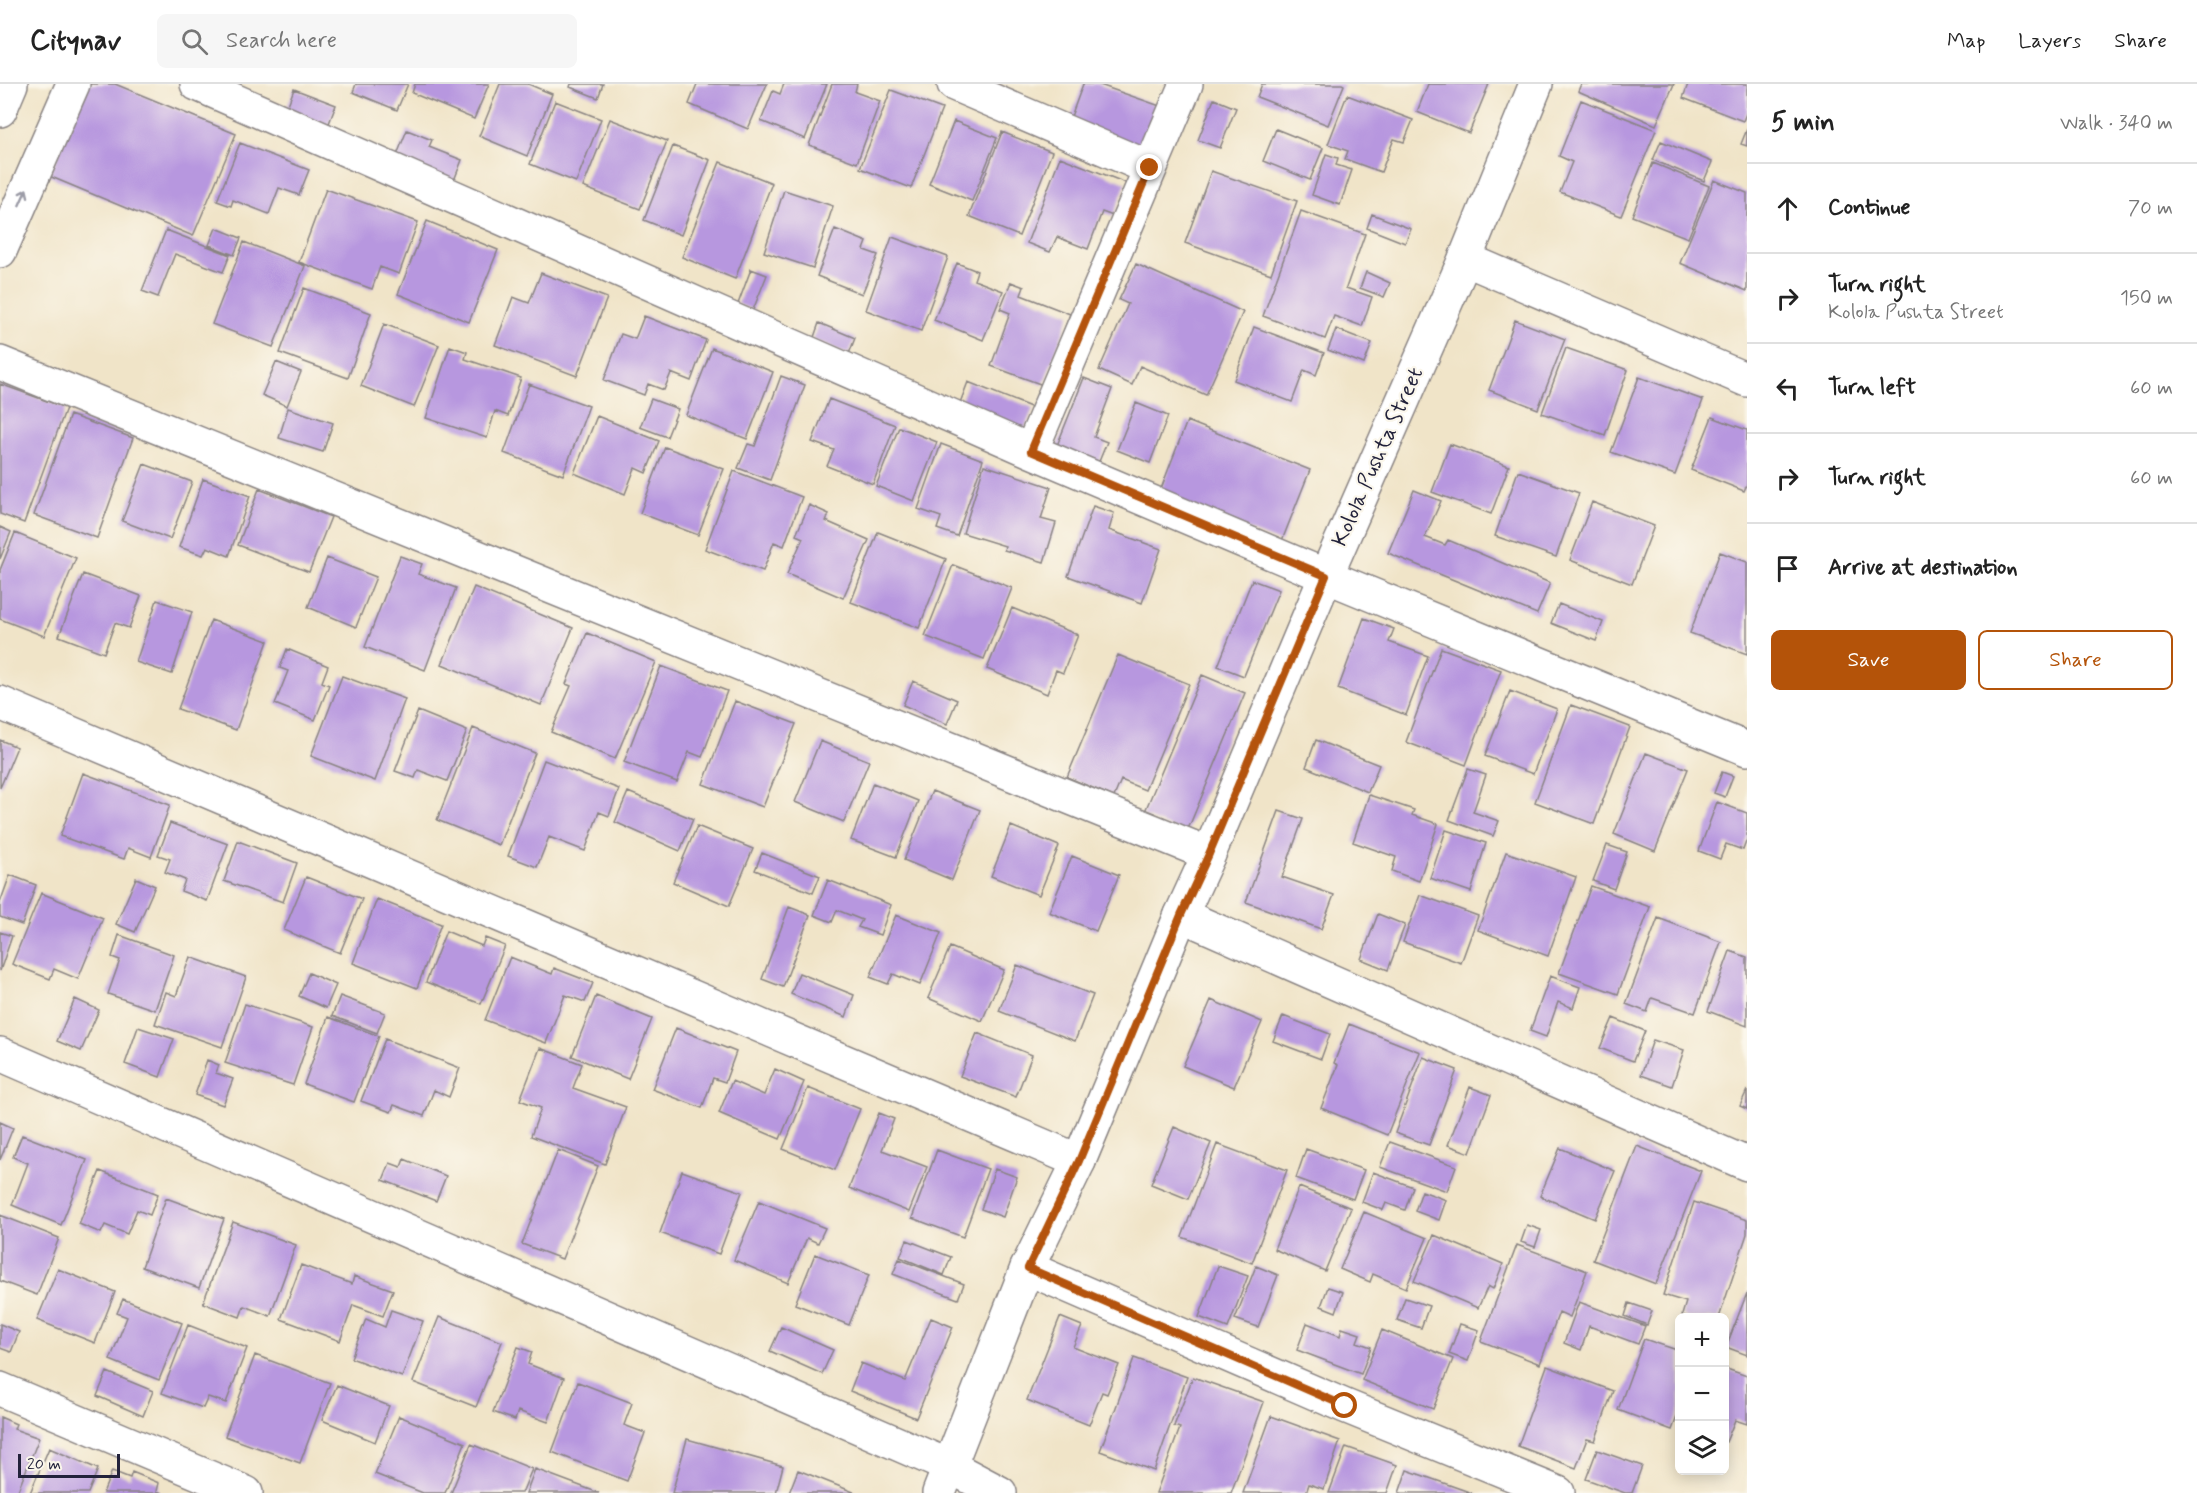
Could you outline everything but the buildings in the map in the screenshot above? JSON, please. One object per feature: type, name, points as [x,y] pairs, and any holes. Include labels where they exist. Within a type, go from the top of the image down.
[{"type":"street","points":[[0,110],[11,84]]},
{"type":"street","points":[[0,250],[73,84]]},
{"type":"street","points":[[196,84],[1031,451],[1326,576],[1747,748]]},
{"type":"street","points":[[954,84],[1150,168]]},
{"type":"street","points":[[1031,451],[1186,84]]},
{"type":"street","name":"Kolola Pushta Street","points":[[945,1480],[1028,1268],[1079,1161],[1326,576],[1465,259],[1536,84]]},
{"type":"street","points":[[1465,259],[1747,380]]},
{"type":"street","points":[[0,363],[1209,854]]},
{"type":"street","points":[[0,703],[1079,1161]]},
{"type":"street","points":[[1181,915],[1747,1164]]},
{"type":"street","points":[[0,1054],[945,1480],[999,1493]]},
{"type":"street","points":[[1028,1268],[1345,1406],[1558,1493]]},
{"type":"street","points":[[0,1389],[246,1493]]},
{"type":"route","points":[[1150,168],[1031,451],[1326,576],[1079,1161],[1028,1268],[1345,1406]]}]
